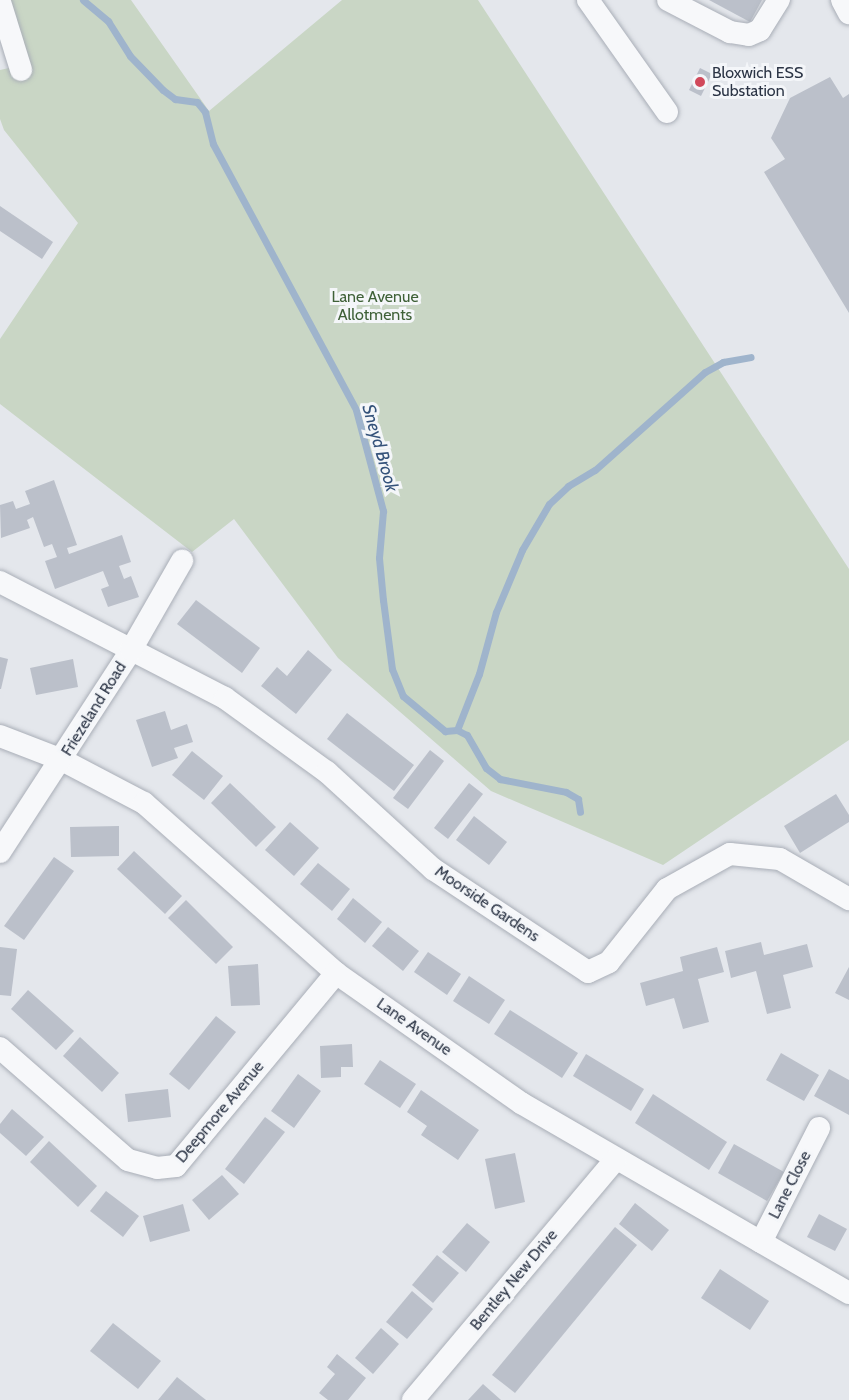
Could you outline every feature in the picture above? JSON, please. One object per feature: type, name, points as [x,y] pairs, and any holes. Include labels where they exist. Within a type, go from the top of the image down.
[{"type":"street","points":[[588,0],[667,112]]},
{"type":"street","points":[[668,0],[730,32],[749,35],[760,30],[779,0]]},
{"type":"street","points":[[842,0],[849,13]]},
{"type":"street","points":[[0,2],[21,70]]},
{"type":"street","name":"Friezeland Road","points":[[0,852],[62,760],[131,650],[182,561]]},
{"type":"street","points":[[0,582],[131,650]]},
{"type":"street","name":"Moorside Gardens","points":[[131,650],[225,698],[327,772],[434,869],[588,972],[609,962],[667,889],[730,854],[780,859],[849,899]]},
{"type":"street","name":"Lane Avenue","points":[[0,736],[62,760],[144,803],[336,973],[521,1103],[615,1160],[849,1293]]},
{"type":"street","name":"Deepmore Avenue","points":[[0,1048],[128,1160],[157,1168],[176,1166],[336,973]]},
{"type":"street","name":"Lane Close","points":[[760,1242],[819,1128]]},
{"type":"street","name":"Bentley New Drive","points":[[413,1400],[615,1160]]},
{"type":"green space","name":"Lane Avenue Allotments","points":[[6,0],[131,0],[209,111],[342,0],[478,0],[849,569],[849,740],[663,865],[491,791],[338,658],[234,519],[192,552],[0,404],[0,339],[78,223],[4,130],[0,119],[0,70],[9,68]]},
{"type":"building","points":[[709,0],[762,0],[750,22]]},
{"type":"building","name":"Bloxwich ESS Substation","points":[[700,68],[712,74],[701,96],[689,90]]},
{"type":"building","points":[[830,77],[843,98],[849,94],[849,313],[764,172],[785,159],[771,138],[790,98]]},
{"type":"building","points":[[0,206],[53,242],[42,259],[0,231]]},
{"type":"building","points":[[54,480],[77,545],[67,548],[69,554],[122,535],[131,562],[119,566],[124,579],[131,576],[139,597],[108,607],[101,589],[109,586],[103,571],[55,589],[45,561],[57,557],[52,544],[44,547],[33,517],[27,520],[30,528],[1,538],[0,505],[13,501],[16,509],[30,504],[25,491]]},
{"type":"building","points":[[196,600],[260,648],[242,673],[177,624]]},
{"type":"building","points":[[308,650],[332,670],[296,714],[261,686],[277,667],[287,676]]},
{"type":"building","points":[[0,657],[8,659],[1,689],[0,689]]},
{"type":"building","points":[[73,659],[78,687],[36,695],[30,668]]},
{"type":"building","points":[[165,711],[171,730],[187,724],[193,742],[174,748],[178,758],[152,767],[136,720]]},
{"type":"building","points":[[347,713],[414,765],[394,791],[327,739]]},
{"type":"building","points":[[430,750],[444,761],[408,809],[393,798]]},
{"type":"building","points":[[192,751],[223,776],[204,800],[172,775]]},
{"type":"building","points":[[230,783],[276,827],[256,847],[211,803]]},
{"type":"building","points":[[469,783],[483,794],[448,839],[434,828]]},
{"type":"building","points":[[836,794],[849,815],[849,822],[800,853],[784,826]]},
{"type":"building","points":[[474,816],[507,842],[489,865],[456,840]]},
{"type":"building","points":[[290,822],[319,848],[294,876],[265,850]]},
{"type":"building","points":[[119,826],[119,856],[71,857],[70,827]]},
{"type":"building","points":[[134,851],[182,896],[165,914],[117,869]]},
{"type":"building","points":[[54,857],[74,871],[24,940],[4,926]]},
{"type":"building","points":[[318,863],[350,889],[332,911],[300,884]]},
{"type":"building","points":[[353,898],[382,922],[365,943],[337,919]]},
{"type":"building","points":[[186,900],[233,947],[216,964],[168,918]]},
{"type":"building","points":[[388,927],[419,951],[403,971],[372,946]]},
{"type":"building","points":[[761,942],[764,955],[807,944],[813,967],[783,975],[791,1008],[767,1014],[756,971],[731,978],[725,951]]},
{"type":"building","points":[[0,947],[17,949],[11,996],[0,995]]},
{"type":"building","points":[[717,947],[724,972],[698,979],[709,1022],[683,1029],[674,998],[646,1006],[640,983],[683,971],[680,957]]},
{"type":"building","points":[[428,952],[461,974],[447,995],[414,972]]},
{"type":"building","points":[[258,964],[260,1005],[231,1006],[228,966]]},
{"type":"building","points":[[849,967],[849,1000],[835,993]]},
{"type":"building","points":[[469,976],[505,1000],[489,1024],[453,1001]]},
{"type":"building","points":[[28,990],[74,1031],[56,1050],[11,1009]]},
{"type":"building","points":[[510,1010],[578,1053],[562,1078],[494,1034]]},
{"type":"building","points":[[216,1016],[236,1032],[189,1090],[169,1074]]},
{"type":"building","points":[[80,1037],[119,1073],[102,1092],[63,1056]]},
{"type":"building","points":[[352,1044],[353,1067],[341,1067],[341,1077],[321,1078],[320,1046]]},
{"type":"building","points":[[781,1053],[819,1075],[804,1101],[766,1080]]},
{"type":"building","points":[[586,1054],[644,1089],[631,1111],[573,1076]]},
{"type":"building","points":[[380,1060],[416,1084],[400,1108],[364,1084]]},
{"type":"building","points":[[829,1069],[849,1080],[849,1115],[814,1096]]},
{"type":"building","points":[[298,1074],[321,1091],[294,1128],[271,1111]]},
{"type":"building","points":[[168,1089],[171,1117],[128,1122],[125,1094]]},
{"type":"building","points":[[421,1090],[479,1130],[458,1160],[421,1135],[427,1126],[407,1112]]},
{"type":"building","points":[[653,1094],[727,1142],[709,1170],[635,1123]]},
{"type":"building","points":[[12,1109],[44,1137],[26,1156],[0,1133],[0,1124]]},
{"type":"building","points":[[265,1117],[285,1132],[244,1184],[225,1169]]},
{"type":"building","points":[[49,1141],[97,1186],[78,1207],[30,1162]]},
{"type":"building","points":[[734,1144],[784,1172],[767,1201],[718,1173]]},
{"type":"building","points":[[515,1153],[525,1202],[495,1209],[485,1159]]},
{"type":"building","points":[[222,1175],[239,1194],[209,1220],[192,1200]]},
{"type":"building","points":[[106,1191],[139,1216],[123,1237],[90,1211]]},
{"type":"building","points":[[635,1203],[669,1230],[652,1251],[619,1224]]},
{"type":"building","points":[[183,1204],[190,1231],[150,1242],[143,1216]]},
{"type":"building","points":[[819,1214],[847,1229],[835,1251],[807,1237]]},
{"type":"building","points":[[467,1223],[490,1242],[466,1272],[442,1252]]},
{"type":"building","points":[[615,1227],[637,1245],[515,1393],[492,1375]]},
{"type":"building","points":[[437,1255],[459,1273],[433,1303],[412,1285]]},
{"type":"building","points":[[720,1269],[769,1301],[750,1330],[701,1298]]},
{"type":"building","points":[[412,1291],[433,1309],[407,1339],[386,1322]]},
{"type":"building","points":[[113,1323],[161,1361],[138,1389],[90,1351]]},
{"type":"building","points":[[381,1328],[399,1344],[373,1374],[355,1358]]},
{"type":"building","points":[[337,1354],[366,1378],[348,1400],[328,1400],[319,1393],[335,1374],[327,1367]]},
{"type":"building","points":[[177,1377],[206,1400],[158,1400]]},
{"type":"building","points":[[483,1384],[501,1400],[468,1400]]},
{"type":"waterway","name":"Sneyd Brook","points":[[83,0],[108,21],[130,56],[163,90],[175,99],[197,102],[205,112],[213,144],[356,410],[383,511],[379,558],[383,600],[392,669],[403,696],[445,731],[457,730],[467,735],[486,768],[500,779],[566,792],[578,799],[580,812]]},
{"type":"waterway","points":[[457,730],[479,674],[496,612],[522,550],[549,504],[568,486],[595,470],[705,372],[723,362],[751,357]]},
{"type":"place","name":"Bloxwich ESS Substation","points":[[700,82]]}]
